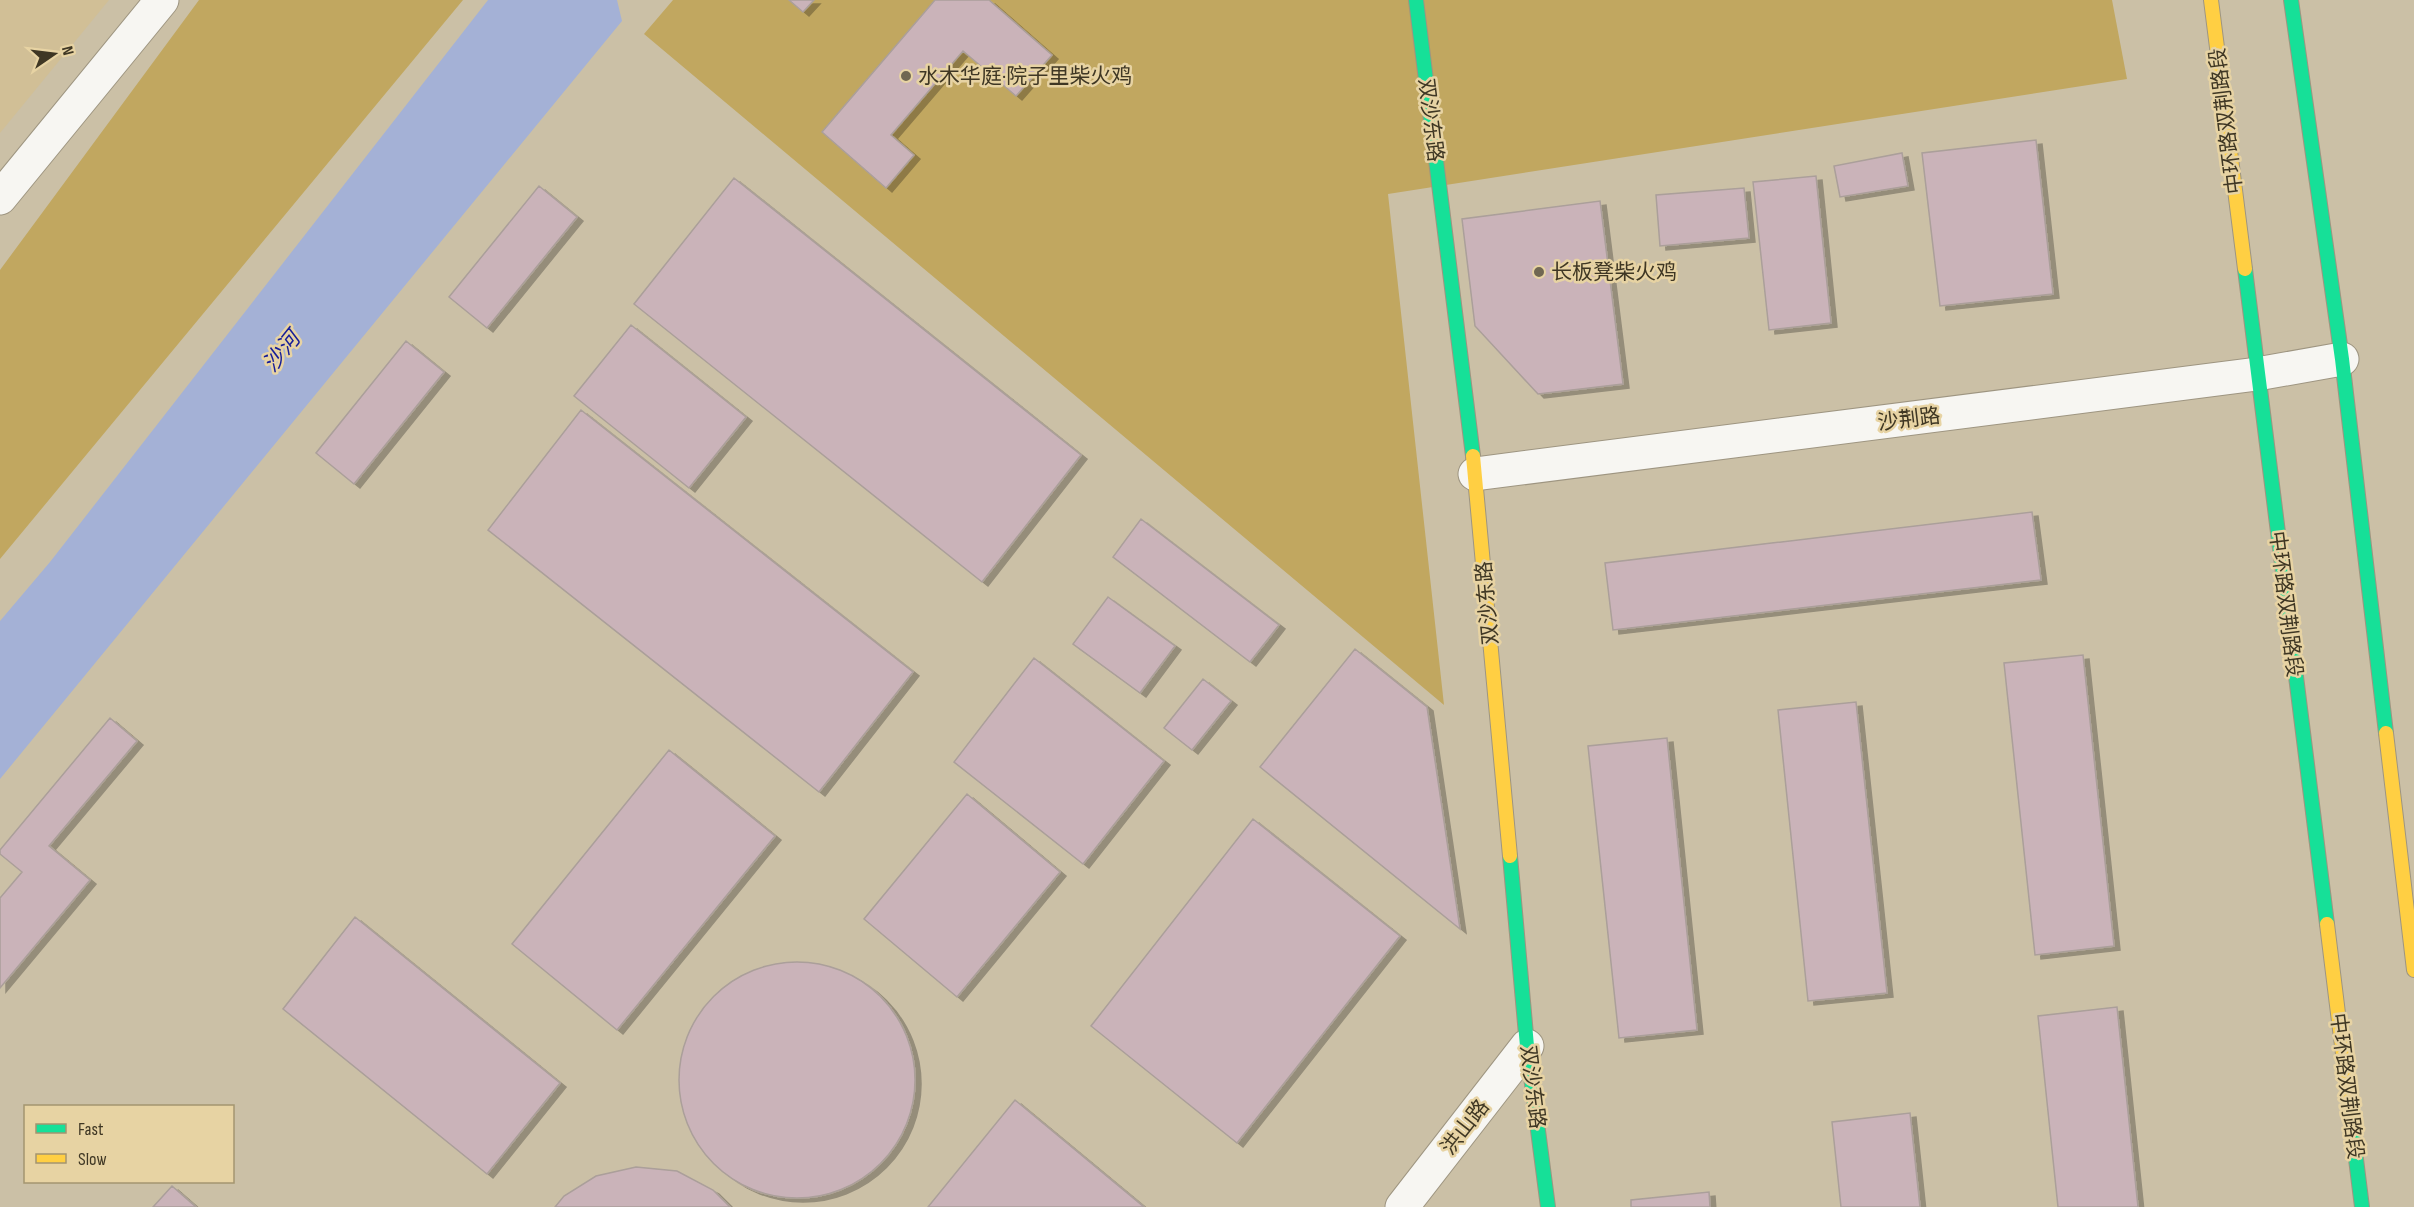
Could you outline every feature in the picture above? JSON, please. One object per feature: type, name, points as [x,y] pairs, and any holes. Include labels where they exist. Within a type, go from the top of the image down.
[{"type":"main road","name":"双沙东路","points":[[1416,0],[1475,474],[1527,1046],[1548,1207]]},
{"type":"main road","name":"中环路双荆路段","points":[[2211,0],[2362,1207]]},
{"type":"main road","points":[[2291,0],[2342,359],[2413,954]]},
{"type":"street","points":[[0,198],[162,0]]},
{"type":"street","name":"沙荆路","points":[[1475,474],[2257,374],[2342,359]]},
{"type":"street","name":"洪山路","points":[[1402,1207],[1527,1046]]},
{"type":"shaded area","points":[[0,0],[109,0],[0,133]]},
{"type":"shaded area","points":[[199,0],[463,0],[0,559],[0,270]]},
{"type":"shaded area","points":[[673,0],[2112,0],[2127,79],[1388,194],[1444,705],[644,34]]},
{"type":"water","name":"沙河","points":[[488,0],[617,0],[622,21],[0,779],[0,621],[50,562]]},
{"type":"building","points":[[789,0],[814,0],[803,12]]},
{"type":"building","name":"水木华庭·院子里柴火鸡","points":[[935,0],[989,0],[1052,55],[1016,96],[963,51],[891,135],[914,155],[886,188],[822,132]]},
{"type":"building","points":[[2036,140],[2053,294],[1940,306],[1922,153]]},
{"type":"building","points":[[1902,153],[1908,186],[1840,197],[1834,166]]},
{"type":"building","points":[[1816,176],[1831,323],[1769,330],[1753,182]]},
{"type":"building","points":[[734,178],[1081,455],[982,582],[634,304]]},
{"type":"building","points":[[539,186],[577,217],[487,328],[449,297]]},
{"type":"building","points":[[1744,188],[1749,238],[1660,246],[1656,195]]},
{"type":"building","name":"长板凳柴火鸡","points":[[1600,201],[1623,384],[1538,394],[1475,326],[1462,219]]},
{"type":"building","points":[[631,325],[746,417],[689,488],[574,396]]},
{"type":"building","points":[[406,341],[444,372],[354,484],[316,453]]},
{"type":"building","points":[[581,410],[913,672],[819,792],[488,530]]},
{"type":"building","points":[[2032,512],[2041,580],[1613,630],[1605,563]]},
{"type":"building","points":[[1141,519],[1279,625],[1250,662],[1113,557]]},
{"type":"building","points":[[1108,597],[1175,646],[1140,693],[1073,644]]},
{"type":"building","points":[[1355,649],[1427,707],[1460,929],[1260,767]]},
{"type":"building","points":[[2083,655],[2114,946],[2035,955],[2004,663]]},
{"type":"building","points":[[1034,658],[1164,761],[1083,864],[954,762]]},
{"type":"building","points":[[1203,679],[1231,701],[1192,750],[1164,728]]},
{"type":"building","points":[[1856,702],[1887,993],[1808,1001],[1778,710]]},
{"type":"building","points":[[110,718],[137,741],[49,846],[90,880],[0,988],[0,898],[22,872],[0,854],[0,850]]},
{"type":"building","points":[[1667,738],[1697,1030],[1619,1038],[1588,746]]},
{"type":"building","points":[[669,750],[775,836],[617,1030],[512,944]]},
{"type":"building","points":[[967,794],[1060,872],[957,997],[864,919]]},
{"type":"building","points":[[1253,819],[1400,936],[1237,1143],[1091,1026]]},
{"type":"building","points":[[355,917],[560,1083],[487,1174],[283,1009]]},
{"type":"building","points":[[785,962],[809,962],[831,967],[853,976],[881,996],[895,1014],[906,1035],[913,1057],[915,1080],[913,1103],[906,1125],[895,1146],[881,1164],[853,1184],[831,1193],[809,1198],[785,1198],[763,1193],[741,1184],[713,1164],[693,1136],[684,1114],[679,1092],[679,1068],[684,1046],[693,1024],[713,996],[741,976],[763,967]]},
{"type":"building","points":[[2117,1007],[2138,1207],[2058,1207],[2038,1016]]},
{"type":"building","points":[[1015,1100],[1144,1207],[928,1207]]},
{"type":"building","points":[[1910,1113],[1920,1207],[1841,1207],[1832,1122]]},
{"type":"building","points":[[636,1167],[677,1171],[713,1190],[730,1207],[555,1207],[564,1196],[596,1176]]},
{"type":"building","points":[[172,1186],[196,1207],[153,1207]]},
{"type":"building","points":[[1709,1192],[1710,1207],[1631,1207],[1631,1200]]},
{"type":"traffic: fast","points":[[1416,0],[1473,456]]},
{"type":"traffic: fast","points":[[2291,0],[2342,359],[2386,733]]},
{"type":"traffic: fast","points":[[2245,269],[2327,924]]},
{"type":"traffic: fast","points":[[1510,856],[1527,1046],[1548,1207]]},
{"type":"traffic: fast","points":[[2352,1127],[2362,1207]]},
{"type":"traffic: slow","points":[[2211,0],[2245,269]]},
{"type":"traffic: slow","points":[[1473,456],[1510,856]]},
{"type":"traffic: slow","points":[[2386,733],[2414,970]]},
{"type":"traffic: slow","points":[[2327,924],[2352,1127]]},
{"type":"place","name":"水木华庭·院子里柴火鸡","points":[[906,76]]},
{"type":"place","name":"长板凳柴火鸡","points":[[1539,272]]}]
